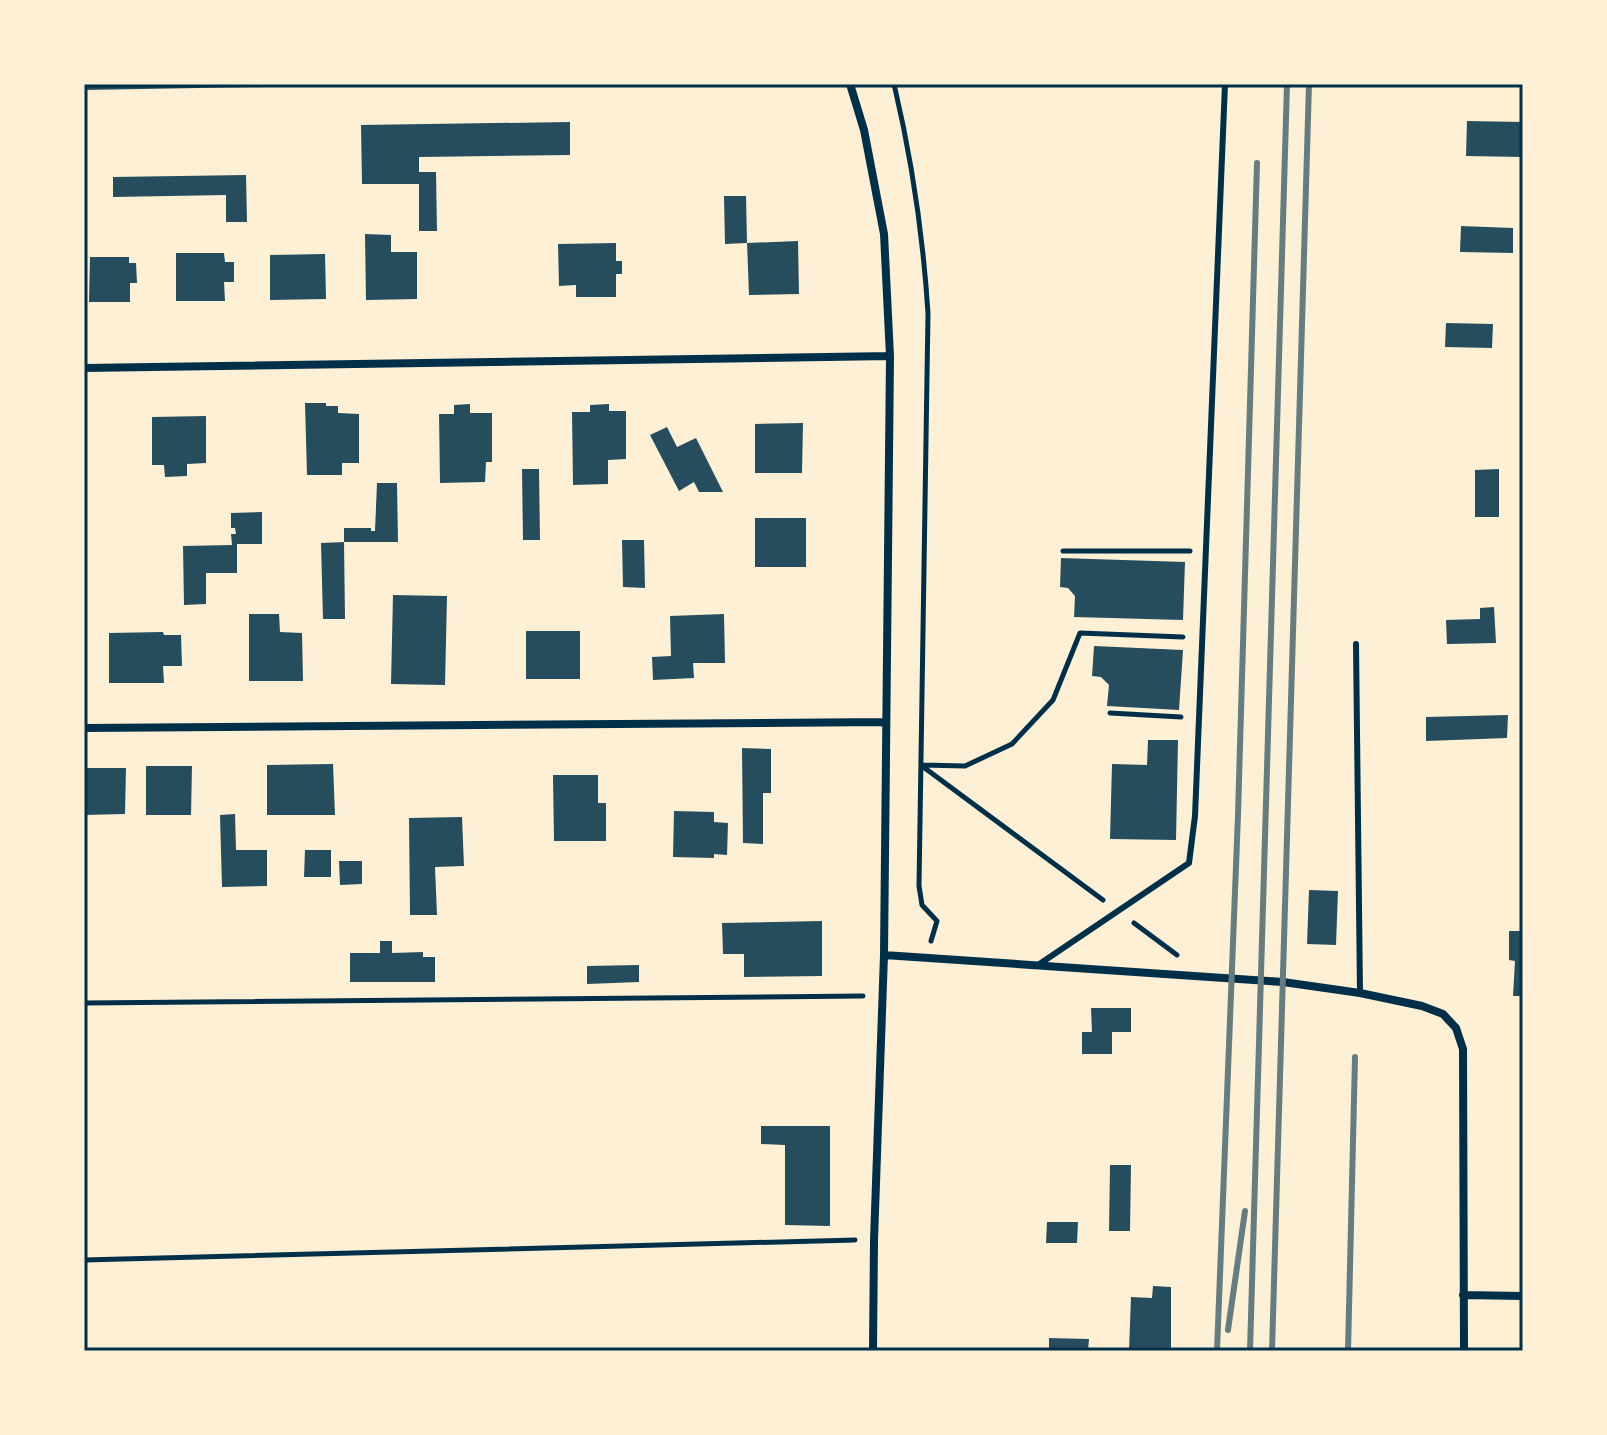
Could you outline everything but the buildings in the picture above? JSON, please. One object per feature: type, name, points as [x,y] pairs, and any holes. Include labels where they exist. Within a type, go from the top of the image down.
[{"type":"street","points":[[850,84],[864,130],[884,234],[890,356],[884,955],[873,1351]]},
{"type":"street","points":[[84,368],[890,356]]},
{"type":"street","points":[[84,728],[886,722]]},
{"type":"street","points":[[884,955],[1283,982],[1360,993],[1422,1006],[1443,1014],[1456,1028],[1463,1049],[1464,1351]]},
{"type":"street","points":[[1463,1295],[1523,1296]]},
{"type":"lane","points":[[1038,965],[1189,863],[1195,816],[1225,84]]},
{"type":"lane","points":[[1356,644],[1360,993]]},
{"type":"path","points":[[894,84],[914,172],[928,313],[919,886],[922,905],[937,921],[926,958]]},
{"type":"path","points":[[1063,551],[1207,552]]},
{"type":"path","points":[[921,765],[965,766],[1012,744],[1053,700],[1080,633],[1203,638]]},
{"type":"path","points":[[1110,713],[1199,718]]},
{"type":"path","points":[[921,765],[1206,977]]},
{"type":"path","points":[[84,1003],[856,995],[883,998]]},
{"type":"path","points":[[84,1260],[874,1240]]},
{"type":"railway","points":[[1250,1351],[1287,84]]},
{"type":"railway","points":[[1272,1351],[1309,84]]},
{"type":"railway","points":[[1217,1351],[1238,815],[1257,163]]},
{"type":"railway","points":[[1348,1351],[1355,1057]]},
{"type":"railway","points":[[1228,1330],[1245,1211]]}]
